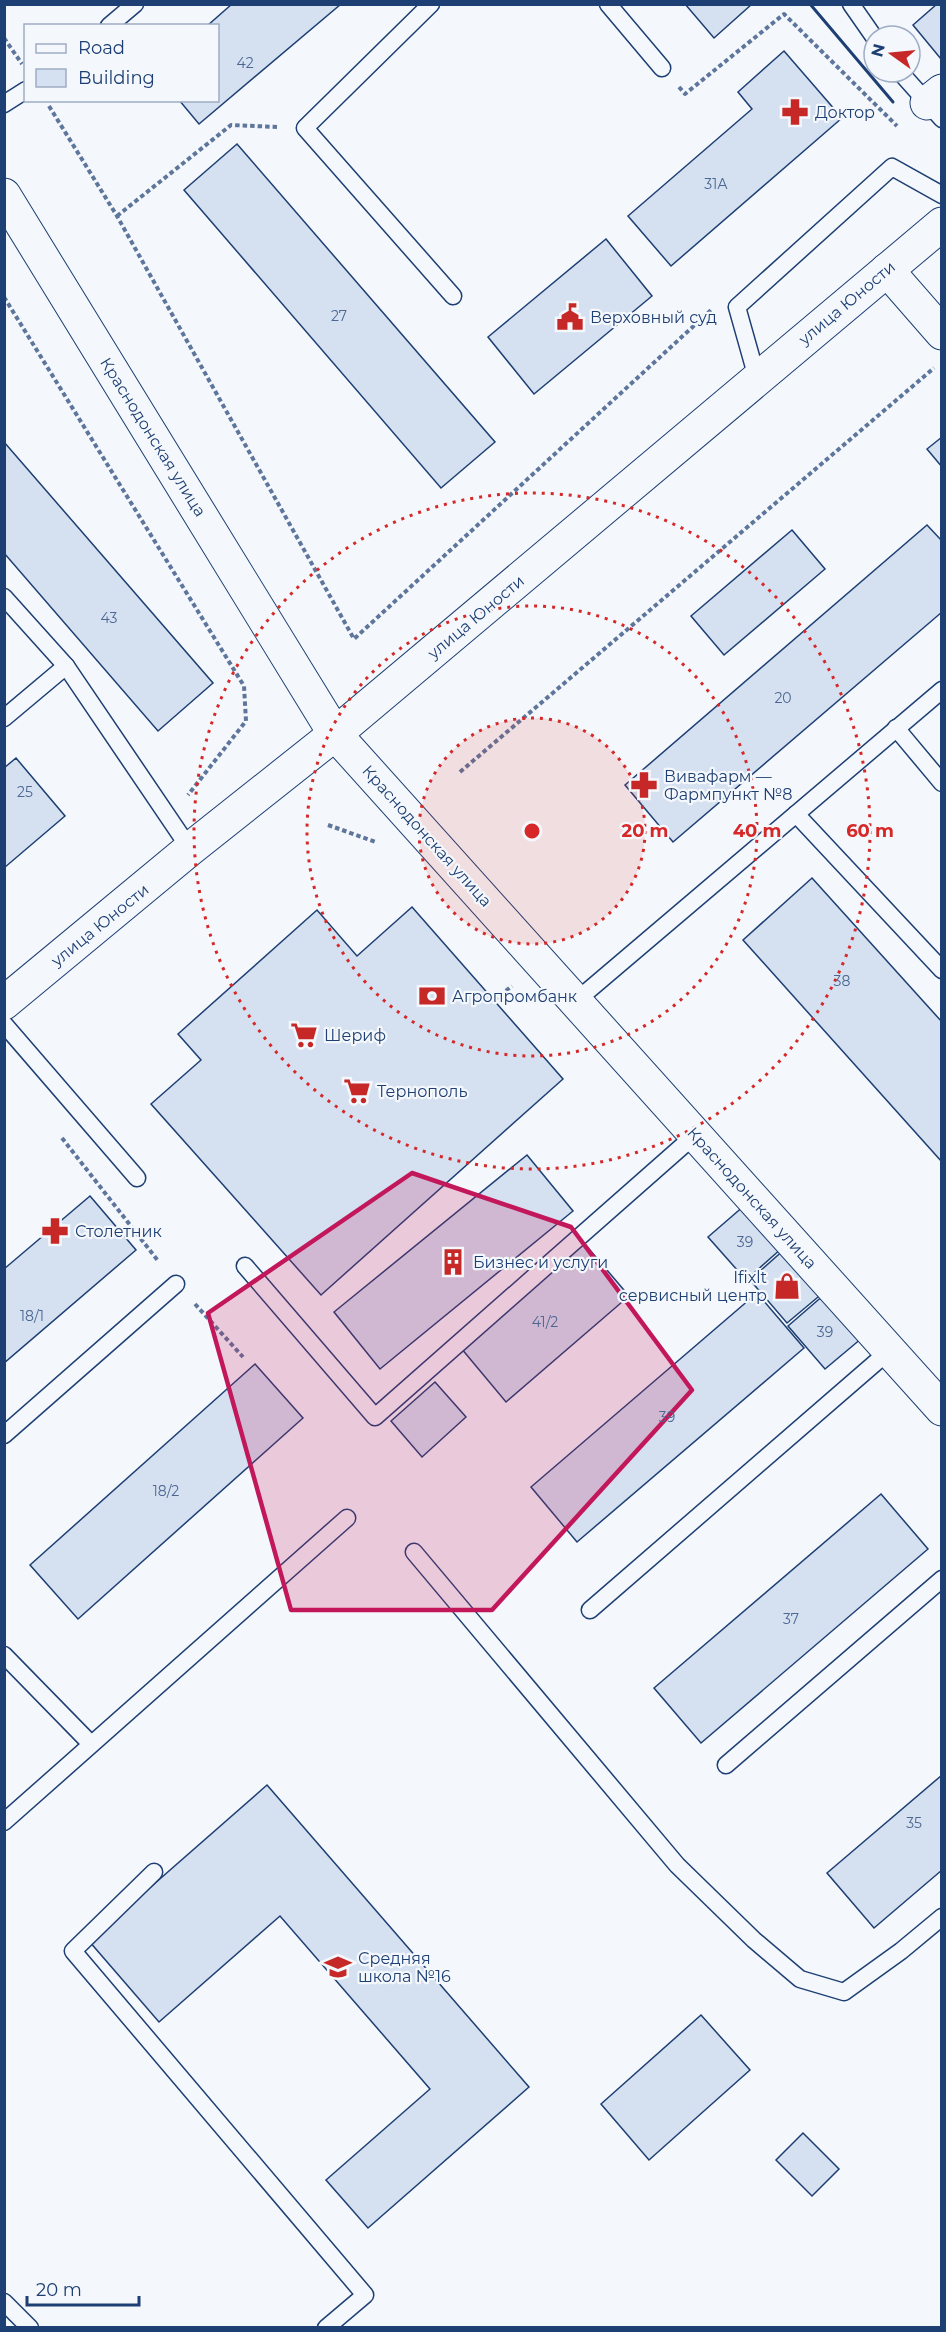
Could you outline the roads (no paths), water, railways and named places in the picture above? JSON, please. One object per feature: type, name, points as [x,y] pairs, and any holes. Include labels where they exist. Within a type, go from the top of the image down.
[{"type":"street","name":"Краснодонская улица","points":[[4,195],[335,734],[942,1409]]},
{"type":"street","name":"улица Юности","points":[[4,1003],[190,849],[335,734],[942,224]]},
{"type":"street","points":[[886,270],[942,333]]},
{"type":"lane","points":[[111,24],[135,4]]},
{"type":"lane","points":[[431,4],[304,128],[453,296]]},
{"type":"lane","points":[[608,4],[662,68]]},
{"type":"lane","points":[[852,5],[865,24]]},
{"type":"lane","points":[[914,84],[937,104]]},
{"type":"lane","points":[[4,104],[24,91]]},
{"type":"lane","points":[[757,378],[737,307],[892,167],[942,195]]},
{"type":"lane","points":[[4,597],[66,666],[190,849]]},
{"type":"lane","points":[[4,718],[66,666]]},
{"type":"lane","points":[[576,1001],[942,690]]},
{"type":"lane","points":[[896,728],[942,783]]},
{"type":"lane","points":[[796,814],[942,970]]},
{"type":"lane","points":[[4,1023],[136,1178]]},
{"type":"lane","points":[[245,1266],[375,1417],[695,1135]]},
{"type":"lane","points":[[4,1435],[176,1284]]},
{"type":"lane","points":[[590,1610],[889,1351]]},
{"type":"lane","points":[[4,1822],[346,1518]]},
{"type":"lane","points":[[414,1552],[677,1865],[754,1940],[800,1978],[844,1992],[901,1951],[942,1917]]},
{"type":"lane","points":[[726,1765],[942,1579]]},
{"type":"lane","points":[[4,1655],[91,1744]]},
{"type":"lane","points":[[154,1872],[73,1951],[365,2295],[326,2328]]},
{"type":"lane","points":[[4,2302],[30,2328]]},
{"type":"place","name":"Доктор","points":[[795,112]]},
{"type":"place","name":"Верховный суд","points":[[570,317]]},
{"type":"place","name":"Вивафарм — Фармпункт №8","points":[[644,785]]},
{"type":"place","name":"Агропромбанк","points":[[432,996]]},
{"type":"place","name":"Шериф","points":[[304,1035]]},
{"type":"place","name":"Тернополь","points":[[357,1091]]},
{"type":"place","name":"Столетник","points":[[55,1231]]},
{"type":"place","name":"Бизнес и услуги","points":[[453,1262]]},
{"type":"place","name":"Ifixlt сервисный центр","points":[[787,1286]]},
{"type":"place","name":"Средняя школа №16","points":[[338,1967]]}]
